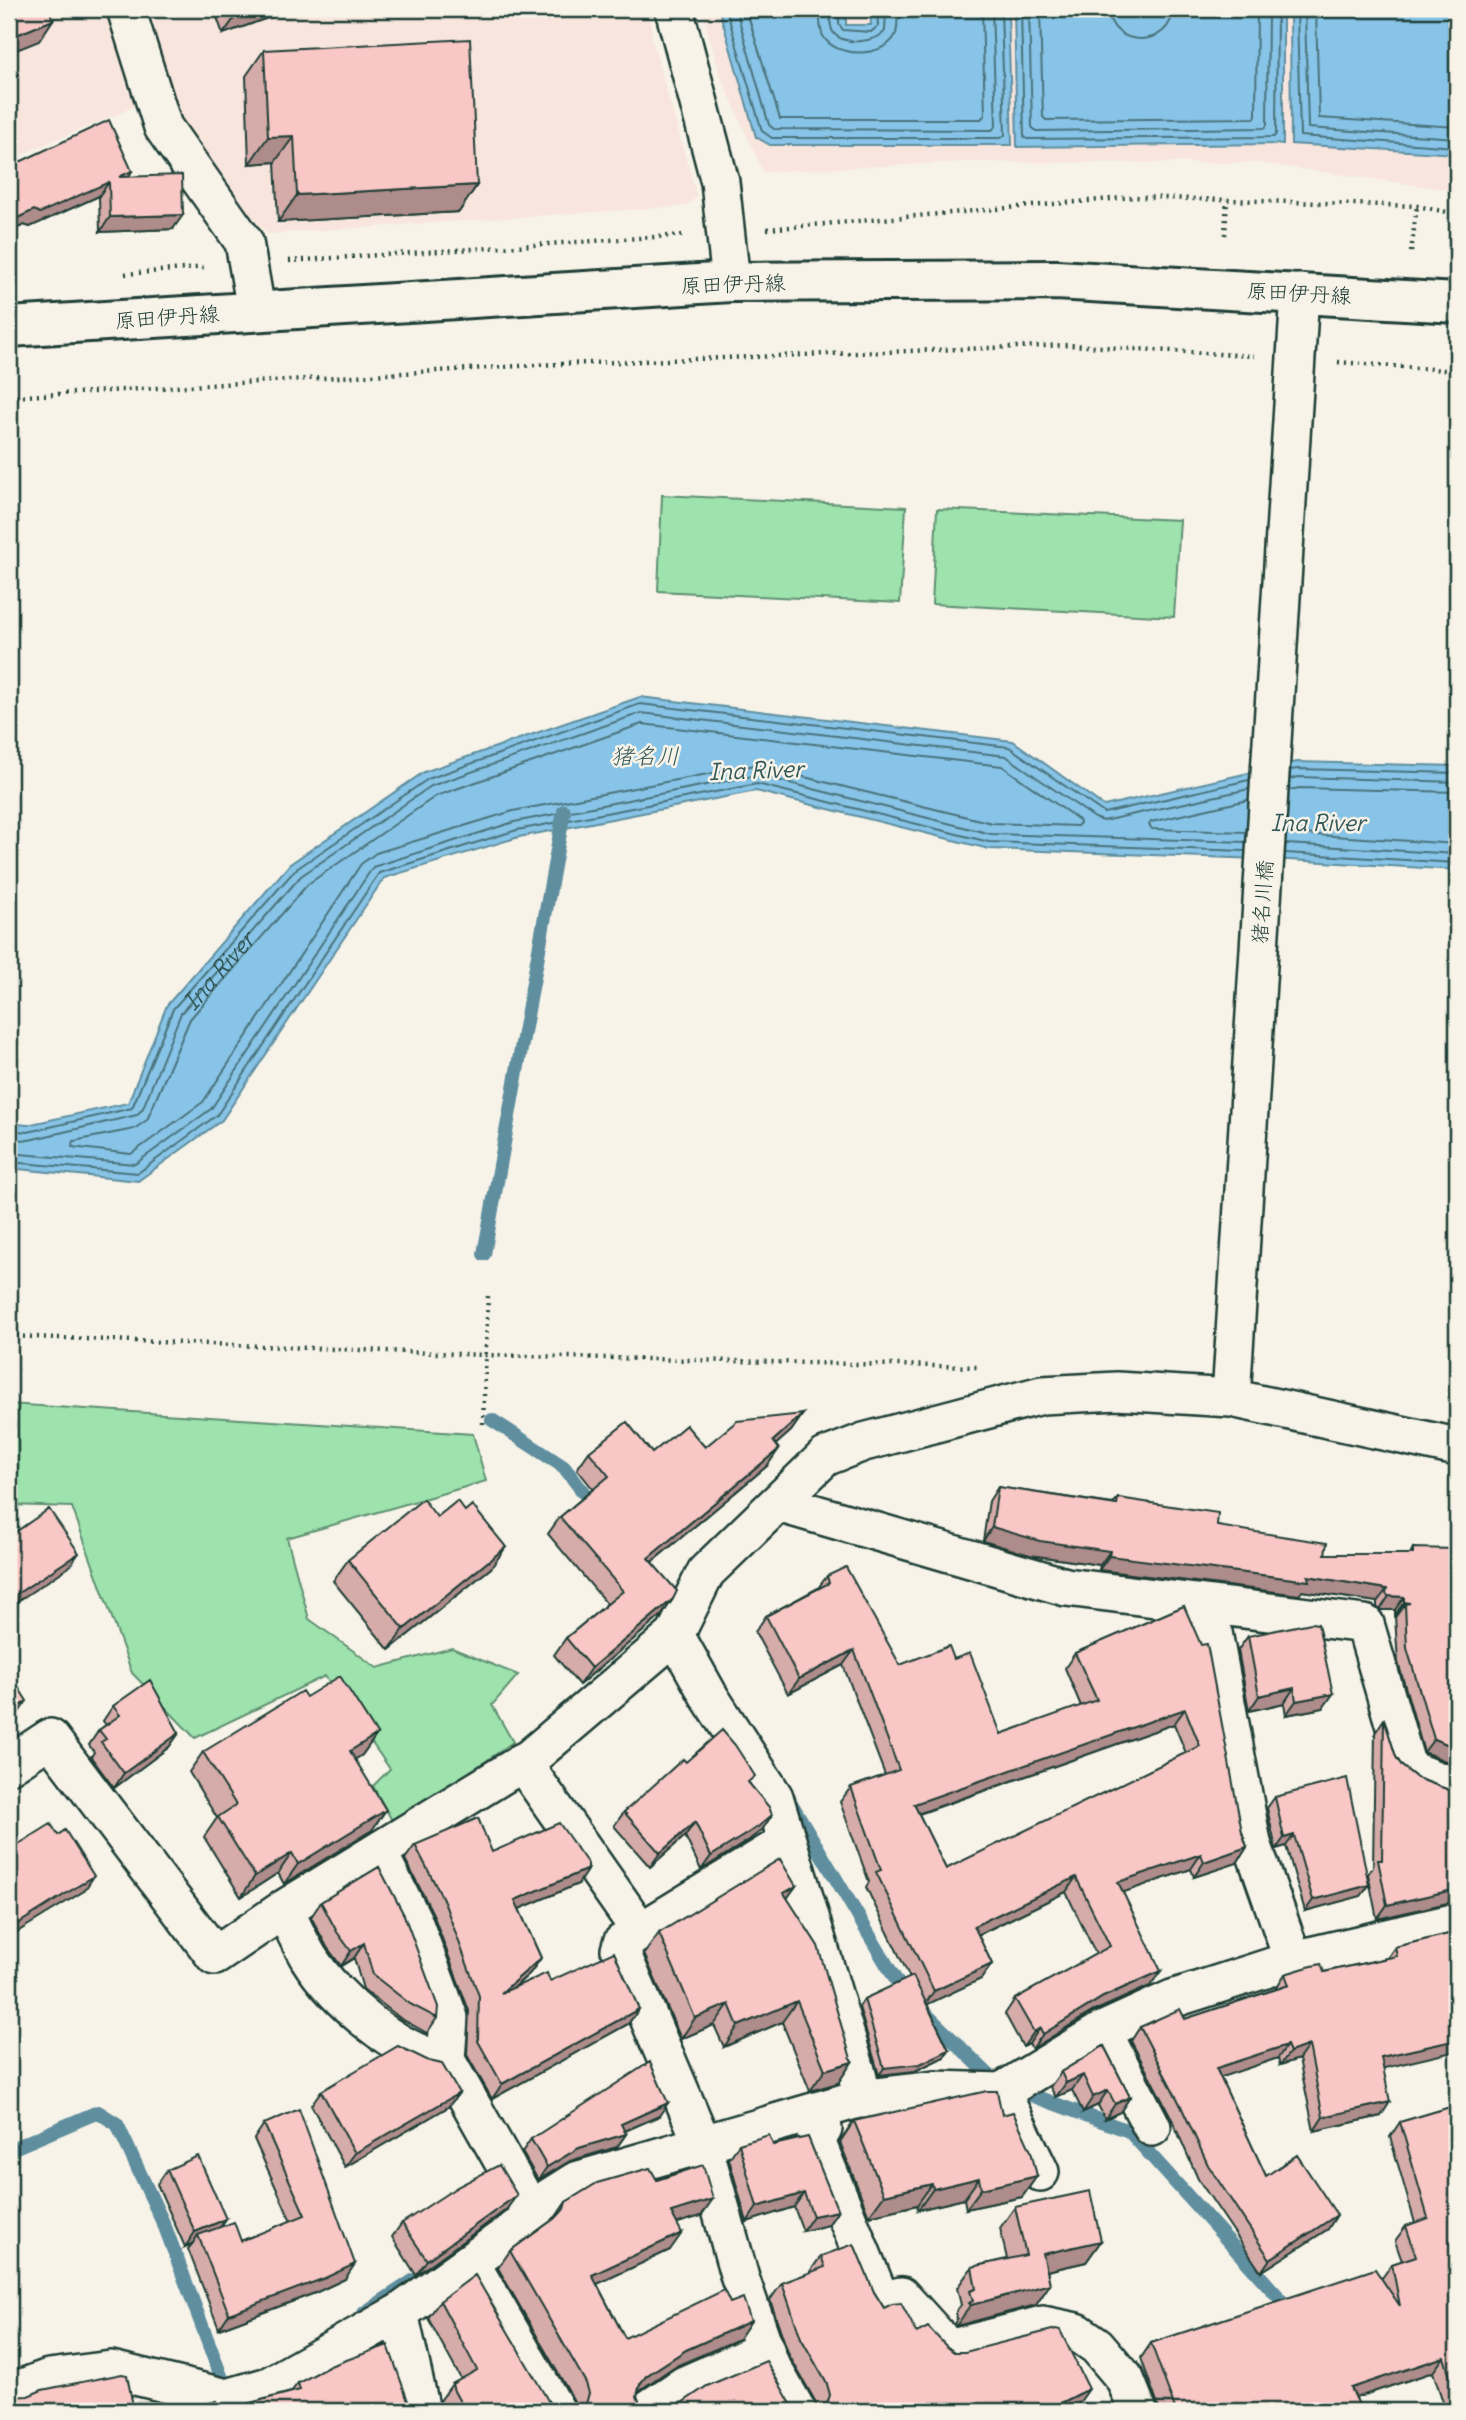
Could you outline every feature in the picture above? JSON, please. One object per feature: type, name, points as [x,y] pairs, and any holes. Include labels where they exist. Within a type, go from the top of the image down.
[{"type":"street","points":[[126,9],[163,127],[244,242],[256,310]]},
{"type":"street","points":[[674,9],[720,182],[731,282]]},
{"type":"street","name":"原田伊丹線","points":[[9,327],[731,282],[1056,280],[1457,303]]},
{"type":"street","name":"猪名川橋","points":[[1231,1398],[1300,293]]},
{"type":"street","points":[[9,1765],[50,1738],[215,1956],[284,1909],[522,1762],[675,1635],[706,1573],[825,1457],[864,1442],[1042,1395],[1118,1391],[1231,1398],[1457,1447]]},
{"type":"street","points":[[778,1503],[1066,1587],[1365,1624],[1406,1764],[1415,1772],[1457,1788]]},
{"type":"street","points":[[1208,1605],[1252,1843],[1293,1960]]},
{"type":"street","points":[[675,1635],[709,1696],[774,1797],[863,2099]]},
{"type":"street","points":[[522,1762],[641,1932]]},
{"type":"street","points":[[787,1842],[622,1943],[620,1950],[703,2145],[740,2278],[769,2364],[797,2411]]},
{"type":"street","points":[[9,2393],[49,2378],[111,2370],[227,2398],[269,2386],[398,2313],[534,2216],[446,2060],[449,2018],[413,1921],[378,1852]]},
{"type":"street","points":[[284,1909],[310,1959],[352,2008],[388,2037],[431,2059],[446,2060]]},
{"type":"street","points":[[530,2210],[576,2181],[863,2099],[935,2090],[1001,2092],[1102,2031],[1172,1999],[1293,1960],[1457,1922]]},
{"type":"street","points":[[1102,2031],[1152,2127]]},
{"type":"street","points":[[1001,2092],[1040,2172]]},
{"type":"street","points":[[820,2111],[823,2129],[817,2141],[881,2301],[901,2296],[949,2349],[1043,2325],[1077,2332],[1097,2346],[1125,2379],[1138,2411]]},
{"type":"street","points":[[470,2262],[556,2411]]},
{"type":"street","points":[[398,2313],[421,2411]]},
{"type":"street","points":[[646,2411],[684,2385],[765,2350]]},
{"type":"path","points":[[1225,234],[1227,200]]},
{"type":"path","points":[[1411,253],[1417,206]]},
{"type":"path","points":[[9,397],[536,365],[1069,345],[1256,356]]},
{"type":"path","points":[[1337,362],[1457,371]]},
{"type":"path","points":[[483,1424],[488,1295]]},
{"type":"path","points":[[9,1336],[486,1355],[980,1367]]},
{"type":"shaded area","points":[[9,9],[107,9],[136,106],[9,160]]},
{"type":"shaded area","points":[[140,9],[650,9],[652,40],[697,197],[686,206],[268,234],[199,162],[176,124]]},
{"type":"shaded area","points":[[701,9],[1457,9],[1457,191],[1258,163],[964,162],[763,172],[721,77]]},
{"type":"green space","points":[[662,495],[906,507],[900,603],[658,591]]},
{"type":"green space","points":[[937,509],[1180,520],[1174,617],[932,604]]},
{"type":"green space","points":[[9,1404],[473,1434],[486,1481],[287,1538],[309,1619],[377,1668],[452,1648],[518,1675],[492,1705],[513,1742],[395,1826],[373,1786],[390,1769],[325,1676],[195,1738],[132,1673],[72,1507],[9,1505]]},
{"type":"water","points":[[719,9],[846,9],[846,25],[871,25],[870,9],[1008,9],[1012,145],[770,145],[756,137]]},
{"type":"water","points":[[1014,9],[1134,9],[1135,13],[1162,12],[1163,9],[1283,9],[1283,144],[1017,147]]},
{"type":"water","points":[[1290,9],[1457,9],[1457,154],[1291,144]]},
{"type":"water","name":"猪名川","points":[[640,697],[1013,741],[1104,806],[1297,762],[1457,766],[1457,870],[1289,860],[989,849],[756,791],[519,837],[384,878],[222,1120],[138,1181],[9,1168],[9,1123],[27,1125],[128,1103],[167,1005],[290,864],[424,772]]},
{"type":"building","points":[[9,9],[49,9],[53,20],[9,38]]},
{"type":"building","points":[[470,39],[477,185],[297,195],[294,136],[268,137],[264,50]]},
{"type":"building","points":[[109,120],[132,171],[119,177],[182,175],[183,215],[110,217],[109,182],[40,213],[34,210],[9,222],[9,167]]},
{"type":"building","points":[[803,1414],[773,1441],[779,1449],[648,1558],[677,1591],[673,1599],[591,1668],[566,1638],[623,1591],[560,1517],[609,1476],[589,1452],[627,1422],[652,1453],[686,1425],[705,1447],[737,1421]]},
{"type":"building","points":[[998,1487],[1117,1505],[1118,1498],[1218,1513],[1217,1526],[1327,1543],[1325,1554],[1413,1554],[1413,1548],[1455,1549],[1453,1594],[1457,1586],[1457,1748],[1434,1739],[1407,1648],[1405,1604],[1410,1603],[1404,1602],[1404,1597],[1389,1596],[1386,1594],[1387,1589],[1308,1576],[1309,1581],[1109,1556],[1110,1551],[1040,1541],[992,1527]]},
{"type":"building","points":[[423,1499],[437,1517],[457,1501],[465,1511],[472,1505],[506,1547],[404,1629],[348,1560]]},
{"type":"building","points":[[49,1509],[79,1553],[9,1599],[9,1525],[14,1533]]},
{"type":"building","points":[[846,1567],[900,1665],[949,1646],[954,1659],[970,1653],[1001,1734],[1097,1700],[1075,1653],[1184,1606],[1201,1645],[1207,1644],[1247,1847],[1204,1862],[1201,1854],[1118,1882],[1161,1971],[1103,1997],[1043,2034],[1040,2028],[1034,2032],[1015,1999],[1110,1946],[1076,1877],[974,1926],[992,1964],[934,1991],[876,1872],[881,1870],[851,1787],[899,1770],[854,1650],[799,1679],[766,1616],[829,1583],[827,1576]],"holes":[[[1185,1709],[1200,1746],[946,1869],[914,1804]]]},
{"type":"building","points":[[1311,1623],[1318,1624],[1333,1694],[1296,1701],[1294,1688],[1259,1696],[1248,1636]]},
{"type":"building","points":[[9,1673],[27,1701],[9,1713]]},
{"type":"building","points":[[340,1676],[377,1734],[350,1751],[386,1810],[298,1864],[292,1853],[255,1876],[218,1817],[236,1805],[203,1752],[302,1691],[306,1697]]},
{"type":"building","points":[[150,1680],[179,1733],[124,1773],[101,1742],[106,1739],[99,1730],[120,1715],[113,1706]]},
{"type":"building","points":[[1384,1719],[1396,1757],[1402,1766],[1417,1778],[1457,1793],[1457,1889],[1387,1905],[1378,1860],[1382,1860]]},
{"type":"building","points":[[722,1730],[755,1776],[748,1782],[769,1807],[772,1815],[711,1856],[695,1822],[660,1853],[624,1812],[683,1759],[686,1762]]},
{"type":"building","points":[[1347,1778],[1369,1885],[1313,1900],[1294,1835],[1284,1838],[1275,1797]]},
{"type":"building","points":[[478,1818],[492,1852],[559,1823],[588,1864],[588,1869],[515,1900],[541,1958],[501,1993],[547,1973],[550,1981],[614,1952],[639,2009],[502,2084],[478,2041],[479,1996],[443,1899],[415,1845]]},
{"type":"building","points":[[51,1824],[58,1835],[65,1830],[94,1876],[11,1928],[9,1850]]},
{"type":"building","points":[[780,1859],[796,1886],[784,1893],[818,1946],[852,2062],[825,2070],[797,2001],[738,2026],[729,2004],[695,2018],[659,1933]]},
{"type":"building","points":[[379,1867],[404,1915],[438,2007],[437,2018],[410,2004],[373,1975],[364,1943],[351,1951],[321,1902]]},
{"type":"building","points":[[1457,1932],[1457,2040],[1381,2057],[1390,2102],[1323,2117],[1309,2045],[1290,2052],[1287,2045],[1216,2068],[1266,2176],[1297,2155],[1337,2215],[1270,2259],[1208,2165],[1140,2027],[1180,2009],[1185,2019],[1289,1985],[1285,1974],[1308,1967],[1321,1964],[1324,1972],[1397,1956],[1395,1947]]},
{"type":"building","points":[[913,1976],[949,2050],[920,2064],[884,2068],[864,1999]]},
{"type":"building","points":[[398,2046],[429,2061],[442,2064],[459,2093],[355,2153],[321,2091]]},
{"type":"building","points":[[1104,2046],[1130,2097],[1115,2104],[1108,2090],[1093,2097],[1083,2075],[1066,2083],[1061,2072]]},
{"type":"building","points":[[650,2062],[668,2103],[621,2124],[626,2134],[579,2148],[547,2167],[531,2139]]},
{"type":"building","points":[[997,2091],[1002,2115],[1013,2112],[1031,2151],[1037,2176],[981,2189],[979,2178],[933,2189],[932,2184],[884,2195],[854,2121]]},
{"type":"building","points":[[1457,2105],[1457,2398],[1444,2357],[1351,2388],[1362,2411],[1176,2411],[1151,2343],[1375,2269],[1400,2306],[1392,2264],[1416,2256],[1406,2226],[1428,2218],[1400,2122]]},
{"type":"building","points":[[299,2109],[355,2264],[229,2314],[198,2235],[234,2222],[241,2241],[305,2215],[264,2124]]},
{"type":"building","points":[[769,2135],[773,2145],[808,2137],[838,2211],[813,2216],[804,2193],[757,2207],[739,2144]]},
{"type":"building","points":[[198,2156],[226,2219],[195,2232],[167,2170]]},
{"type":"building","points":[[499,2165],[517,2195],[427,2260],[402,2223],[457,2187]]},
{"type":"building","points":[[703,2165],[713,2199],[671,2212],[682,2233],[592,2275],[625,2338],[724,2290],[730,2303],[743,2298],[751,2321],[686,2350],[646,2376],[640,2384],[637,2396],[641,2406],[647,2411],[579,2411],[586,2404],[589,2393],[586,2383],[510,2251],[558,2216],[566,2202],[597,2183],[650,2168],[657,2180]]},
{"type":"building","points":[[1090,2191],[1101,2241],[1043,2254],[1050,2284],[971,2305],[969,2303],[973,2301],[970,2291],[976,2289],[972,2267],[1026,2255],[1015,2207]]},
{"type":"building","points":[[854,2244],[874,2292],[884,2308],[901,2303],[917,2333],[928,2327],[954,2352],[965,2352],[1060,2330],[1089,2389],[1045,2411],[820,2411],[827,2404],[830,2395],[827,2384],[801,2338],[782,2283],[825,2267],[821,2256]]},
{"type":"building","points":[[475,2275],[550,2404],[557,2411],[534,2411],[528,2402],[511,2411],[465,2411],[452,2384],[477,2370],[440,2301]]},
{"type":"building","points":[[388,2345],[409,2404],[389,2411],[220,2411],[300,2390],[298,2383],[330,2366]]},
{"type":"building","points":[[766,2361],[791,2404],[798,2411],[670,2411],[707,2386]]},
{"type":"building","points":[[127,2375],[134,2411],[9,2411],[9,2397],[28,2396],[42,2390]]},
{"type":"building","points":[[217,2401],[220,2411],[175,2411]]},
{"type":"waterway","points":[[484,1254],[564,811]]},
{"type":"waterway","points":[[492,1420],[564,1467],[597,1510]]},
{"type":"waterway","points":[[791,1803],[909,1998]]},
{"type":"waterway","points":[[924,2012],[996,2082],[1129,2131],[1293,2313]]},
{"type":"waterway","points":[[9,2150],[98,2112],[117,2124],[165,2227],[224,2384],[234,2386]]},
{"type":"waterway","points":[[364,2313],[414,2280]]},
{"type":"water label","name":"Ina River","points":[[756,770]]},
{"type":"water label","name":"Ina River","points":[[1318,822]]},
{"type":"water label","name":"Ina River","points":[[221,973]]}]
